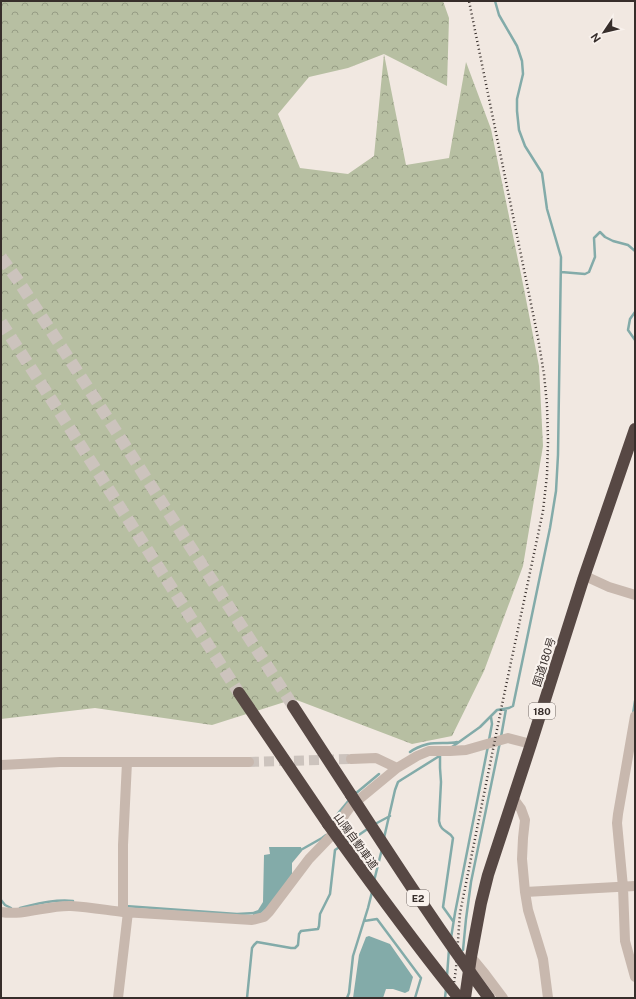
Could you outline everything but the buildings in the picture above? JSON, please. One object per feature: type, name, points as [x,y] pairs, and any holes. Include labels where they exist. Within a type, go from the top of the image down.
[{"type":"highway","name":"国道180号","points":[[465,998],[481,903],[488,875],[585,576],[635,429]]},
{"type":"highway","name":"山陽自動車道","points":[[239,693],[328,824],[379,895],[459,998]]},
{"type":"highway","name":"山陽自動車道","points":[[293,706],[404,876],[489,998]]},
{"type":"street","points":[[585,576],[609,587],[635,595]]},
{"type":"street","points":[[635,716],[617,823],[626,941],[635,977]]},
{"type":"street","points":[[1,912],[16,913],[61,906],[71,906],[124,908],[252,920],[264,917],[274,906],[309,858],[332,835],[351,806],[398,768],[423,753],[430,751],[466,750],[508,738],[531,744]]},
{"type":"street","points":[[351,759],[376,758],[398,768]]},
{"type":"street","points":[[1,765],[60,762],[249,762]]},
{"type":"street","points":[[118,998],[124,908],[124,845],[127,762]]},
{"type":"street","points":[[513,798],[521,808],[525,820],[522,858],[525,892],[528,910],[543,959],[548,998]]},
{"type":"street","points":[[525,892],[635,886]]},
{"type":"street","points":[[471,957],[503,998]]},
{"type":"green space","points":[[1,1],[443,1],[449,18],[447,86],[384,54],[406,165],[449,158],[466,62],[491,129],[524,289],[539,366],[543,446],[523,566],[484,671],[452,736],[412,744],[294,699],[212,725],[95,708],[1,719]],"holes":[[[384,54],[374,156],[348,174],[300,168],[278,114],[309,77],[348,68]]]},
{"type":"water","points":[[269,847],[301,847],[302,851],[292,863],[292,874],[271,904],[260,914],[253,916],[253,912],[258,910],[263,902],[264,855],[270,854]]},
{"type":"water","points":[[369,936],[390,944],[413,977],[409,991],[405,993],[393,989],[386,989],[383,998],[353,998],[359,955],[366,937]]},
{"type":"waterway","points":[[452,747],[480,727],[497,710],[513,706],[550,528],[556,491],[558,455],[561,257],[547,209],[542,173],[525,146],[519,130],[517,99],[523,74],[522,61],[517,46],[499,15],[495,1]]},
{"type":"waterway","points":[[561,272],[585,274],[589,272],[595,257],[594,238],[600,232],[605,237],[628,245],[635,251]]},
{"type":"waterway","points":[[635,312],[630,319],[628,330],[635,340]]},
{"type":"waterway","points":[[633,714],[635,701]]},
{"type":"waterway","points":[[501,737],[506,709]]},
{"type":"waterway","points":[[489,740],[492,724],[491,717]]},
{"type":"waterway","points":[[410,752],[418,747],[428,744],[457,742]]},
{"type":"waterway","points":[[463,950],[471,882],[500,742]]},
{"type":"waterway","points":[[451,938],[488,746]]},
{"type":"waterway","points":[[440,755],[441,782],[439,821],[441,828],[453,838],[443,907],[453,921]]},
{"type":"waterway","points":[[384,838],[398,782],[441,755]]},
{"type":"waterway","points":[[355,794],[379,774]]},
{"type":"waterway","points":[[332,823],[350,799]]},
{"type":"waterway","points":[[375,824],[390,816]]},
{"type":"waterway","points":[[347,843],[369,828]]},
{"type":"waterway","points":[[299,851],[326,835]]},
{"type":"waterway","points":[[247,998],[252,948],[257,942],[295,948],[298,945],[299,934],[301,931],[318,929],[320,914],[330,894],[335,850],[341,846]]},
{"type":"waterway","points":[[374,881],[382,849]]},
{"type":"waterway","points":[[347,998],[349,993],[353,956],[372,892]]},
{"type":"waterway","points":[[1,900],[5,905],[11,908]]},
{"type":"waterway","points":[[20,908],[53,901],[73,901]]},
{"type":"waterway","points":[[125,906],[237,914],[255,913]]},
{"type":"waterway","points":[[364,921],[377,919],[421,978],[415,998]]},
{"type":"waterway","points":[[447,976],[449,949]]},
{"type":"waterway","points":[[445,998],[446,989]]},
{"type":"tunnel","points":[[1,257],[83,380],[293,706]]},
{"type":"tunnel","points":[[1,322],[239,693]]},
{"type":"tunnel","points":[[249,762],[351,759]]},
{"type":"railway","points":[[452,998],[460,913],[543,511],[547,475],[548,441],[544,374],[538,338],[469,1]]}]
